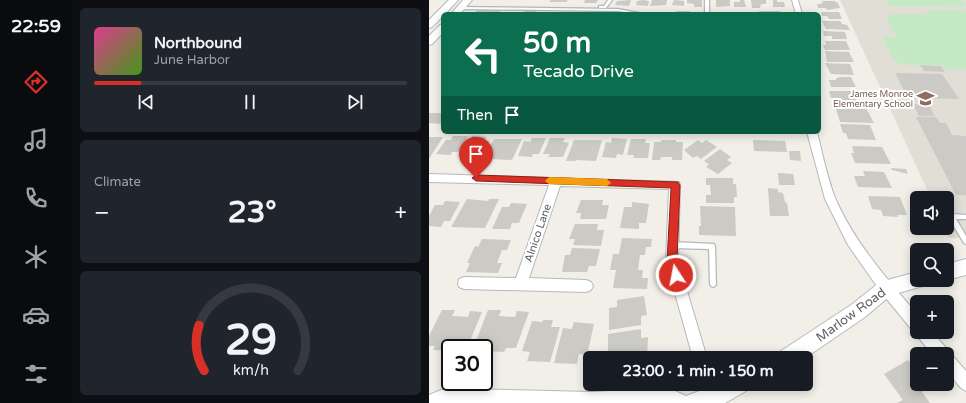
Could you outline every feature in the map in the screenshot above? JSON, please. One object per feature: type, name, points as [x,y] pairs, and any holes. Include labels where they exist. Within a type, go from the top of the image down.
[{"type":"main road","points":[[442,12],[454,0]]},
{"type":"main road","points":[[458,11],[468,0]]},
{"type":"main road","points":[[429,25],[441,13]]},
{"type":"main road","points":[[429,42],[441,29]]},
{"type":"main road","points":[[954,270],[966,267]]},
{"type":"main road","name":"Marlow Road","points":[[798,351],[858,311],[886,288],[910,282]]},
{"type":"main road","points":[[706,397],[721,391]]},
{"type":"main road","points":[[436,403],[441,401],[461,400],[592,403],[628,401],[660,395],[678,403]]},
{"type":"street","points":[[795,0],[798,12]]},
{"type":"street","points":[[813,134],[830,200],[852,241],[886,288],[910,317]]},
{"type":"street","points":[[429,178],[675,185],[672,261],[698,351]]},
{"type":"street","name":"Alnico Lane","points":[[520,284],[556,181]]},
{"type":"street","points":[[464,283],[586,286]]},
{"type":"street","points":[[929,339],[936,347]]},
{"type":"street","points":[[954,368],[966,383]]},
{"type":"lane","points":[[484,6],[605,7],[610,0]]},
{"type":"lane","points":[[707,0],[707,12]]},
{"type":"lane","points":[[458,11],[618,10],[630,12]]},
{"type":"lane","points":[[966,217],[951,216],[966,241]]},
{"type":"lane","points":[[673,245],[713,246],[713,284]]},
{"type":"shaded area","name":"James Monroe Elementary School","points":[[840,0],[966,0],[966,238],[949,238],[948,235],[954,235],[954,191],[928,191]]},
{"type":"green space","points":[[885,0],[962,0],[966,5],[963,7],[890,6]]},
{"type":"green space","points":[[927,10],[966,11],[966,69],[945,69],[942,65],[903,65],[894,60],[882,37],[897,37],[886,18],[893,14],[930,15]]},
{"type":"building","points":[[551,0],[568,0],[566,2],[549,2]]},
{"type":"building","points":[[585,0],[598,0],[596,3],[584,3]]},
{"type":"building","points":[[631,0],[629,6],[615,5],[617,1]]},
{"type":"building","points":[[652,0],[667,0],[666,5],[650,6]]},
{"type":"building","points":[[674,0],[684,1],[684,6],[672,5]]},
{"type":"building","points":[[687,0],[702,0],[702,7],[694,7],[694,4],[687,3]]},
{"type":"building","points":[[716,0],[730,0],[730,6],[716,7]]},
{"type":"building","points":[[740,0],[744,0],[746,7],[734,7],[734,2],[740,2]]},
{"type":"building","points":[[751,0],[766,0],[766,4],[761,4],[760,8],[752,8]]},
{"type":"building","points":[[773,0],[777,0],[777,2],[784,2],[785,7],[773,7]]},
{"type":"building","points":[[637,1],[649,1],[648,6],[636,5]]},
{"type":"building","points":[[822,1],[834,1],[838,3],[840,8],[827,10],[826,8],[818,8],[817,4],[823,3]]},
{"type":"building","points":[[477,10],[500,11],[499,12],[476,12]]},
{"type":"building","points":[[525,10],[537,10],[536,12],[524,12]]},
{"type":"building","points":[[676,11],[690,11],[690,12]]},
{"type":"building","points":[[759,11],[780,12],[759,12]]},
{"type":"building","points":[[821,12],[839,12],[842,19],[829,19],[827,16],[822,16]]},
{"type":"building","points":[[822,21],[840,21],[842,24],[847,25],[850,30],[826,29]]},
{"type":"building","points":[[823,31],[845,32],[847,39],[832,39],[832,36],[824,36]]},
{"type":"building","points":[[825,41],[846,41],[850,50],[825,50],[823,45],[826,45]]},
{"type":"building","points":[[825,51],[849,52],[854,62],[827,62]]},
{"type":"building","points":[[825,63],[850,64],[854,75],[831,74]]},
{"type":"building","points":[[920,65],[941,66],[945,72],[924,71]]},
{"type":"building","points":[[895,73],[942,74],[959,99],[908,98]]},
{"type":"building","points":[[838,77],[851,77],[856,87],[831,87],[829,80],[836,80],[836,78],[839,78]]},
{"type":"building","points":[[829,91],[853,91],[857,103],[840,103],[839,98],[831,98]]},
{"type":"building","points":[[913,104],[929,105],[935,116],[919,116]]},
{"type":"building","points":[[847,107],[866,108],[874,123],[840,122],[836,109],[847,109]]},
{"type":"building","points":[[429,113],[441,113],[441,124],[429,123]]},
{"type":"building","points":[[916,117],[936,117],[940,123],[946,123],[952,135],[966,136],[966,195],[956,195]]},
{"type":"building","points":[[840,124],[870,125],[876,140],[848,139],[846,133],[843,133]]},
{"type":"building","points":[[453,136],[468,136],[458,152],[452,152],[450,155],[436,154],[446,140],[451,140]]},
{"type":"building","points":[[472,136],[486,137],[484,141],[489,141],[481,155],[466,156],[468,152],[462,152]]},
{"type":"building","points":[[429,137],[443,137],[429,159]]},
{"type":"building","points":[[532,138],[546,138],[539,154],[533,154],[532,157],[518,156],[524,141],[530,142]]},
{"type":"building","points":[[550,138],[565,138],[563,142],[569,143],[563,157],[548,157],[550,154],[543,154]]},
{"type":"building","points":[[612,138],[627,139],[623,155],[617,154],[616,158],[602,157],[606,142],[611,143]]},
{"type":"building","points":[[494,139],[522,139],[512,160],[483,160]]},
{"type":"building","points":[[631,139],[646,139],[645,143],[650,143],[648,158],[633,158],[634,155],[627,155]]},
{"type":"building","points":[[574,140],[602,140],[596,161],[566,161]]},
{"type":"building","points":[[661,140],[676,140],[676,142],[683,142],[682,160],[672,160],[672,157],[661,157],[660,160],[652,160],[654,142],[661,142]]},
{"type":"building","points":[[698,140],[702,143],[706,140],[717,147],[701,159],[697,156],[693,158],[684,150]]},
{"type":"building","points":[[753,140],[785,141],[787,152],[754,151]]},
{"type":"building","points":[[852,146],[882,147],[891,164],[855,163],[851,153],[854,153]]},
{"type":"building","points":[[720,149],[731,157],[727,160],[732,163],[718,174],[706,167],[709,164],[704,161]]},
{"type":"building","points":[[789,151],[800,151],[801,161],[790,160]]},
{"type":"building","points":[[891,168],[906,169],[908,174],[892,170]]},
{"type":"building","points":[[863,171],[884,172],[892,188],[858,187],[854,176],[865,176]]},
{"type":"building","points":[[778,173],[793,174],[795,185],[779,185]]},
{"type":"building","points":[[706,178],[733,178],[733,184],[736,184],[737,197],[734,197],[734,203],[706,203],[706,195],[711,195],[710,185],[706,185]]},
{"type":"building","points":[[768,188],[778,189],[778,192],[783,193],[785,202],[787,203],[789,216],[770,216]]},
{"type":"building","points":[[868,196],[900,197],[907,215],[897,215],[898,217],[883,216],[881,210],[872,209]]},
{"type":"building","points":[[467,199],[488,201],[489,199],[499,199],[485,228],[451,227]]},
{"type":"building","points":[[581,200],[603,200],[602,205],[609,205],[606,219],[580,219],[581,213],[576,213]]},
{"type":"building","points":[[445,201],[460,202],[450,221],[444,221],[441,227],[429,226],[429,216],[435,205],[443,205]]},
{"type":"building","points":[[632,202],[649,204],[646,223],[639,223],[639,229],[620,228],[624,207],[632,207]]},
{"type":"building","points":[[511,203],[527,204],[519,223],[512,223],[510,229],[492,229],[502,207],[509,207]]},
{"type":"building","points":[[700,206],[735,207],[736,236],[699,235],[699,226],[701,226]]},
{"type":"building","points":[[575,224],[598,224],[597,230],[604,230],[601,246],[573,245],[575,239],[569,239]]},
{"type":"building","points":[[622,238],[652,239],[651,247],[646,247],[645,255],[640,255],[638,270],[643,270],[642,278],[648,278],[647,289],[613,288],[616,270],[610,270],[613,254],[619,254]]},
{"type":"building","points":[[482,239],[511,240],[507,250],[502,250],[497,263],[502,263],[498,273],[466,272],[470,263],[467,263],[475,246],[478,247]]},
{"type":"building","points":[[572,248],[600,249],[596,266],[589,266],[587,272],[562,272],[565,255],[570,255]]},
{"type":"building","points":[[644,296],[647,315],[641,316],[641,325],[609,330],[609,308],[617,307],[617,300]]},
{"type":"building","points":[[442,310],[455,310],[452,316],[468,317],[470,311],[482,312],[471,339],[441,339],[441,350],[433,350],[435,346],[429,346],[429,336]]},
{"type":"building","points":[[488,310],[501,310],[499,316],[515,317],[517,311],[529,312],[516,348],[506,348],[504,352],[493,351],[493,339],[477,339]]},
{"type":"building","points":[[543,320],[553,320],[551,327],[560,327],[550,362],[527,361],[530,352],[522,351],[532,321],[542,322]]},
{"type":"building","points":[[574,322],[594,324],[588,351],[583,351],[583,354],[579,354],[577,364],[554,363],[563,328],[572,329]]},
{"type":"building","points":[[641,329],[641,338],[648,337],[647,351],[608,351],[608,334]]},
{"type":"building","points":[[908,360],[910,363],[910,391],[923,391],[922,392],[930,403],[897,403],[903,400],[884,374]]},
{"type":"slow traffic","points":[[549,181],[607,183]]},
{"type":"place","name":"James Monroe Elementary School","points":[[926,99]]},
{"type":"route","points":[[476,178],[675,185],[672,261],[676,275]]}]
